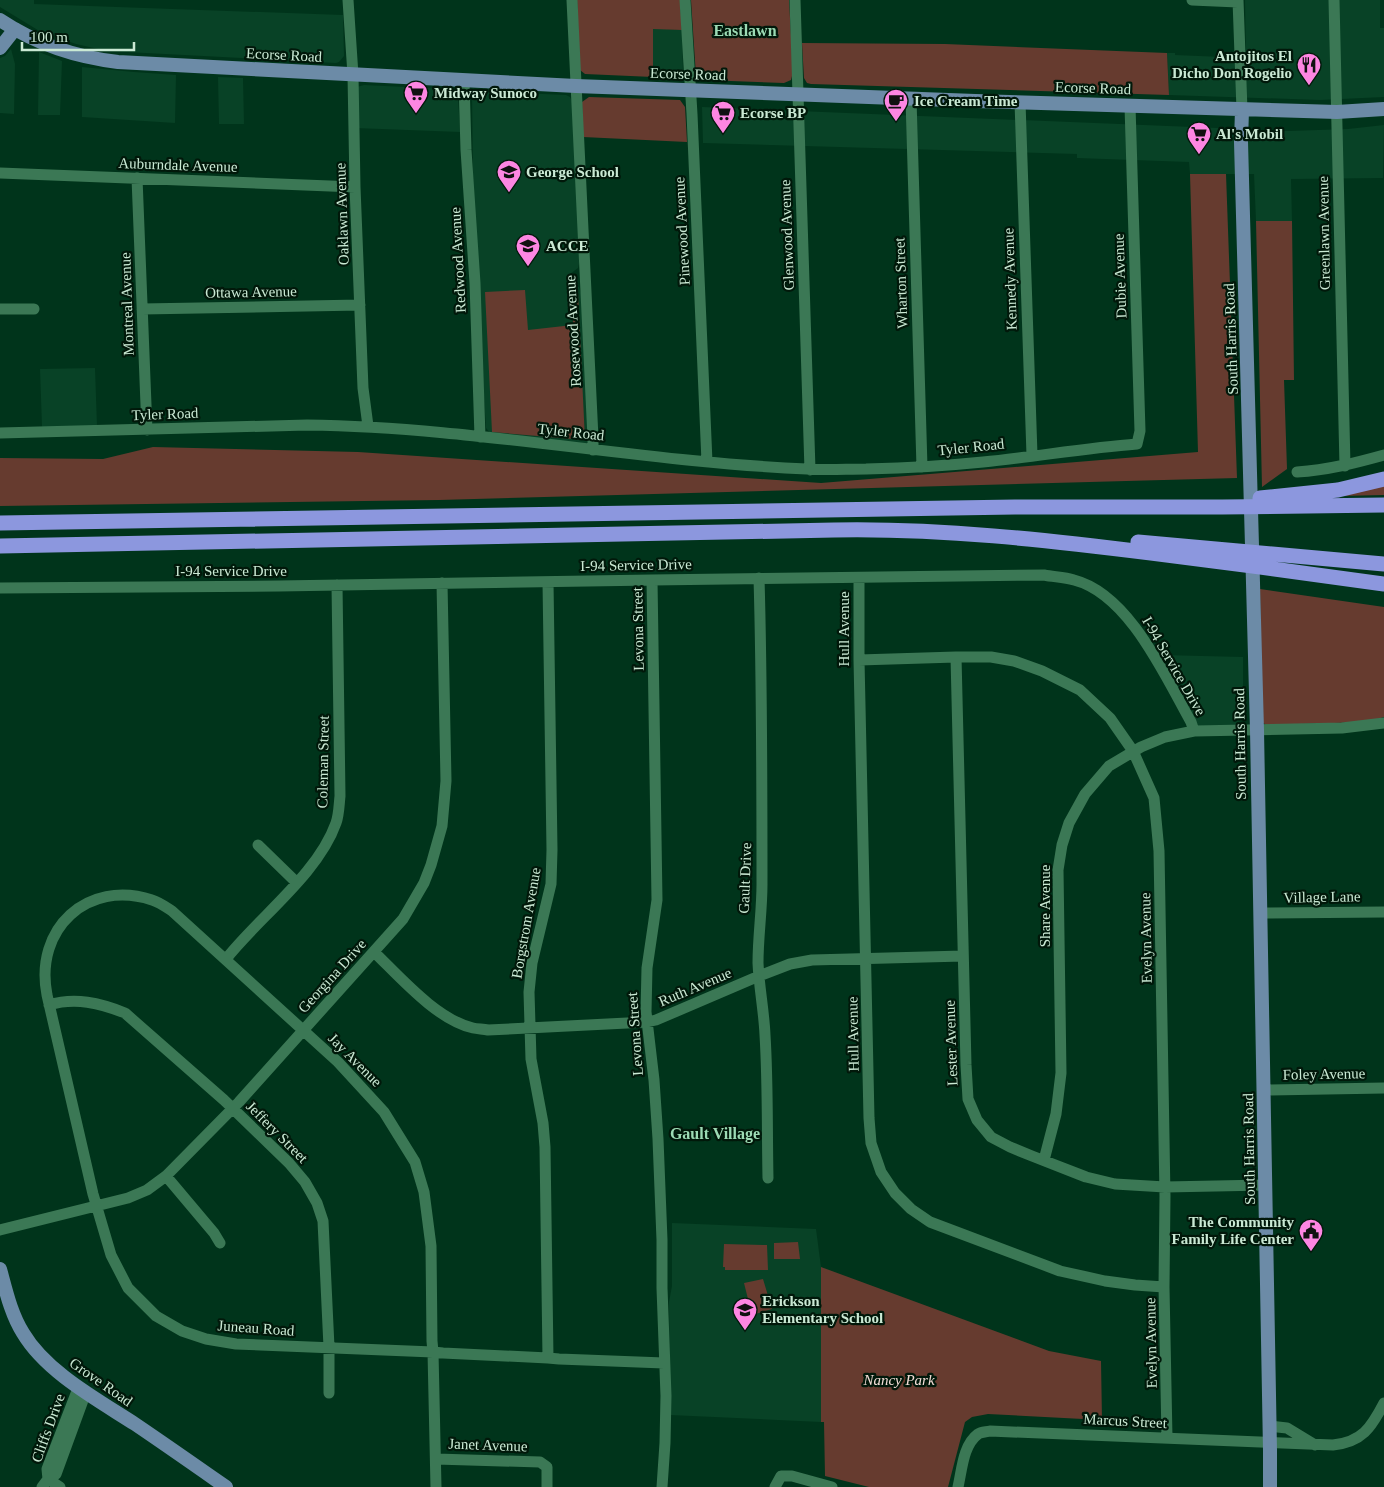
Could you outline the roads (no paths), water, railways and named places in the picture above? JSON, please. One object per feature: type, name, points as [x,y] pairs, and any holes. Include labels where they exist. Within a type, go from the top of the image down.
[{"type":"highway","points":[[1222,507],[1247,499],[1338,490],[1384,479]]},
{"type":"highway","points":[[0,523],[1015,507],[1384,505]]},
{"type":"highway","points":[[0,546],[856,530],[945,532],[1075,544],[1384,584]]},
{"type":"highway","points":[[1075,544],[1101,539],[1384,564]]},
{"type":"main road","name":"Ecorse Road","points":[[0,20],[37,41],[56,49],[118,62],[691,91],[1242,110],[1337,112],[1384,109]]},
{"type":"main road","points":[[0,48],[15,29]]},
{"type":"main road","name":"South Harris Road","points":[[1242,110],[1241,142],[1257,730],[1270,1487]]},
{"type":"main road","name":"Grove Road","points":[[0,1269],[12,1312],[23,1334],[35,1351],[82,1390],[226,1487]]},
{"type":"street","name":"Oaklawn Avenue","points":[[348,0],[353,75],[355,187],[363,388],[368,426]]},
{"type":"street","name":"Rosewood Avenue","points":[[572,0],[593,438],[592,450]]},
{"type":"street","name":"Pinewood Avenue","points":[[685,0],[691,91],[707,462]]},
{"type":"street","name":"Glenwood Avenue","points":[[795,0],[810,470]]},
{"type":"street","points":[[1192,0],[1238,1]]},
{"type":"street","name":"Greenlawn Avenue","points":[[1334,0],[1345,466]]},
{"type":"street","name":"South Harris Road","points":[[1238,1],[1242,110]]},
{"type":"street","name":"Redwood Avenue","points":[[464,81],[480,437]]},
{"type":"street","name":"Wharton Street","points":[[911,98],[922,467]]},
{"type":"street","name":"Kennedy Avenue","points":[[1020,102],[1032,455]]},
{"type":"street","name":"Dubie Avenue","points":[[1130,106],[1140,431],[1137,444]]},
{"type":"street","name":"Auburndale Avenue","points":[[0,173],[355,187]]},
{"type":"street","name":"Montreal Avenue","points":[[137,178],[147,430]]},
{"type":"street","name":"Ottawa Avenue","points":[[142,309],[360,305]]},
{"type":"street","points":[[0,309],[34,309]]},
{"type":"street","name":"Tyler Road","points":[[0,433],[368,426],[707,462],[810,470],[922,467],[984,462],[1137,444]]},
{"type":"street","points":[[1297,472],[1345,466],[1384,455]]},
{"type":"street","name":"I-94 Service Drive","points":[[0,588],[1044,575],[1075,580],[1095,589],[1111,600],[1137,628],[1191,722],[1194,731]]},
{"type":"street","name":"Gault Drive","points":[[759,578],[762,900],[758,933],[759,986],[765,1032],[768,1178]]},
{"type":"street","name":"Hull Avenue","points":[[859,578],[859,660],[869,1118],[871,1143],[881,1172],[895,1193],[911,1209],[930,1222],[1060,1271],[1105,1281],[1164,1286]]},
{"type":"street","name":"Levona Street","points":[[652,580],[657,900],[647,968],[646,1012],[654,1080],[662,1240],[666,1396],[662,1487]]},
{"type":"street","name":"Borgstrom Avenue","points":[[548,582],[551,884],[532,963],[529,992],[531,1060],[546,1147],[548,1358]]},
{"type":"street","name":"Georgina Drive","points":[[0,1230],[128,1198],[147,1190],[166,1176],[303,1030],[403,919],[424,883],[442,826],[446,780],[442,583]]},
{"type":"street","name":"Coleman Street","points":[[226,959],[323,850],[336,822],[340,796],[337,585]]},
{"type":"street","name":"Lester Avenue","points":[[956,657],[966,1065],[968,1099],[977,1120],[991,1137],[1010,1147],[1086,1176],[1115,1184],[1165,1187],[1266,1185]]},
{"type":"street","name":"Evelyn Avenue","points":[[859,660],[991,657],[1014,661],[1042,671],[1080,690],[1110,718],[1133,751],[1154,798],[1159,851],[1167,1438]]},
{"type":"street","name":"Share Avenue","points":[[1044,1160],[1056,1114],[1061,1073],[1058,870],[1062,845],[1069,823],[1086,794],[1109,766],[1133,751],[1165,737],[1194,731],[1342,728],[1384,723]]},
{"type":"street","points":[[258,845],[296,882]]},
{"type":"street","name":"Jay Avenue","points":[[49,1005],[44,981],[46,955],[58,929],[72,912],[92,901],[108,896],[130,895],[154,900],[172,911],[338,1062],[384,1112],[414,1162],[424,1192],[431,1246],[436,1487]]},
{"type":"street","name":"Village Lane","points":[[1260,913],[1384,912]]},
{"type":"street","name":"Ruth Avenue","points":[[374,952],[434,1010],[453,1021],[472,1028],[488,1030],[647,1022],[656,1020],[790,964],[812,960],[963,956]]},
{"type":"street","name":"Jeffery Street","points":[[49,1005],[79,1000],[105,1005],[125,1013],[224,1100],[289,1163],[305,1182],[317,1203],[322,1221],[329,1347],[329,1393]]},
{"type":"street","name":"Juneau Road","points":[[49,1005],[96,1206],[111,1255],[128,1288],[156,1316],[182,1331],[206,1339],[236,1344],[664,1363]]},
{"type":"street","name":"Foley Avenue","points":[[1264,1090],[1384,1088]]},
{"type":"street","points":[[166,1176],[214,1233],[220,1243]]},
{"type":"street","name":"Cliffs Drive","points":[[45,1483],[47,1469],[82,1390]]},
{"type":"street","name":"Marcus Street","points":[[958,1487],[965,1453],[970,1443],[979,1433],[990,1431],[1315,1445],[1342,1444],[1358,1438],[1369,1429],[1384,1403]]},
{"type":"street","points":[[1269,1426],[1287,1428],[1315,1445]]},
{"type":"street","name":"Janet Avenue","points":[[436,1459],[540,1462],[547,1467],[547,1487]]},
{"type":"street","points":[[775,1487],[781,1476],[792,1476],[832,1487]]},
{"type":"street","points":[[45,1483],[60,1487]]},
{"type":"place","name":"Antojitos El Dicho Don Rogelio","points":[[1309,86]]},
{"type":"place","name":"Midway Sunoco","points":[[416,114]]},
{"type":"place","name":"Ice Cream Time","points":[[896,122]]},
{"type":"place","name":"Ecorse BP","points":[[723,134]]},
{"type":"place","name":"Al's Mobil","points":[[1199,155]]},
{"type":"place","name":"George School","points":[[509,193]]},
{"type":"place","name":"ACCE","points":[[528,267]]},
{"type":"place","name":"The Community Family Life Center","points":[[1311,1252]]},
{"type":"place","name":"Erickson Elementary School","points":[[745,1331]]},
{"type":"district","name":"Eastlawn","points":[[745,30]]},
{"type":"district","name":"Gault Village","points":[[715,1133]]},
{"type":"park label","name":"Nancy Park","points":[[899,1380]]}]
